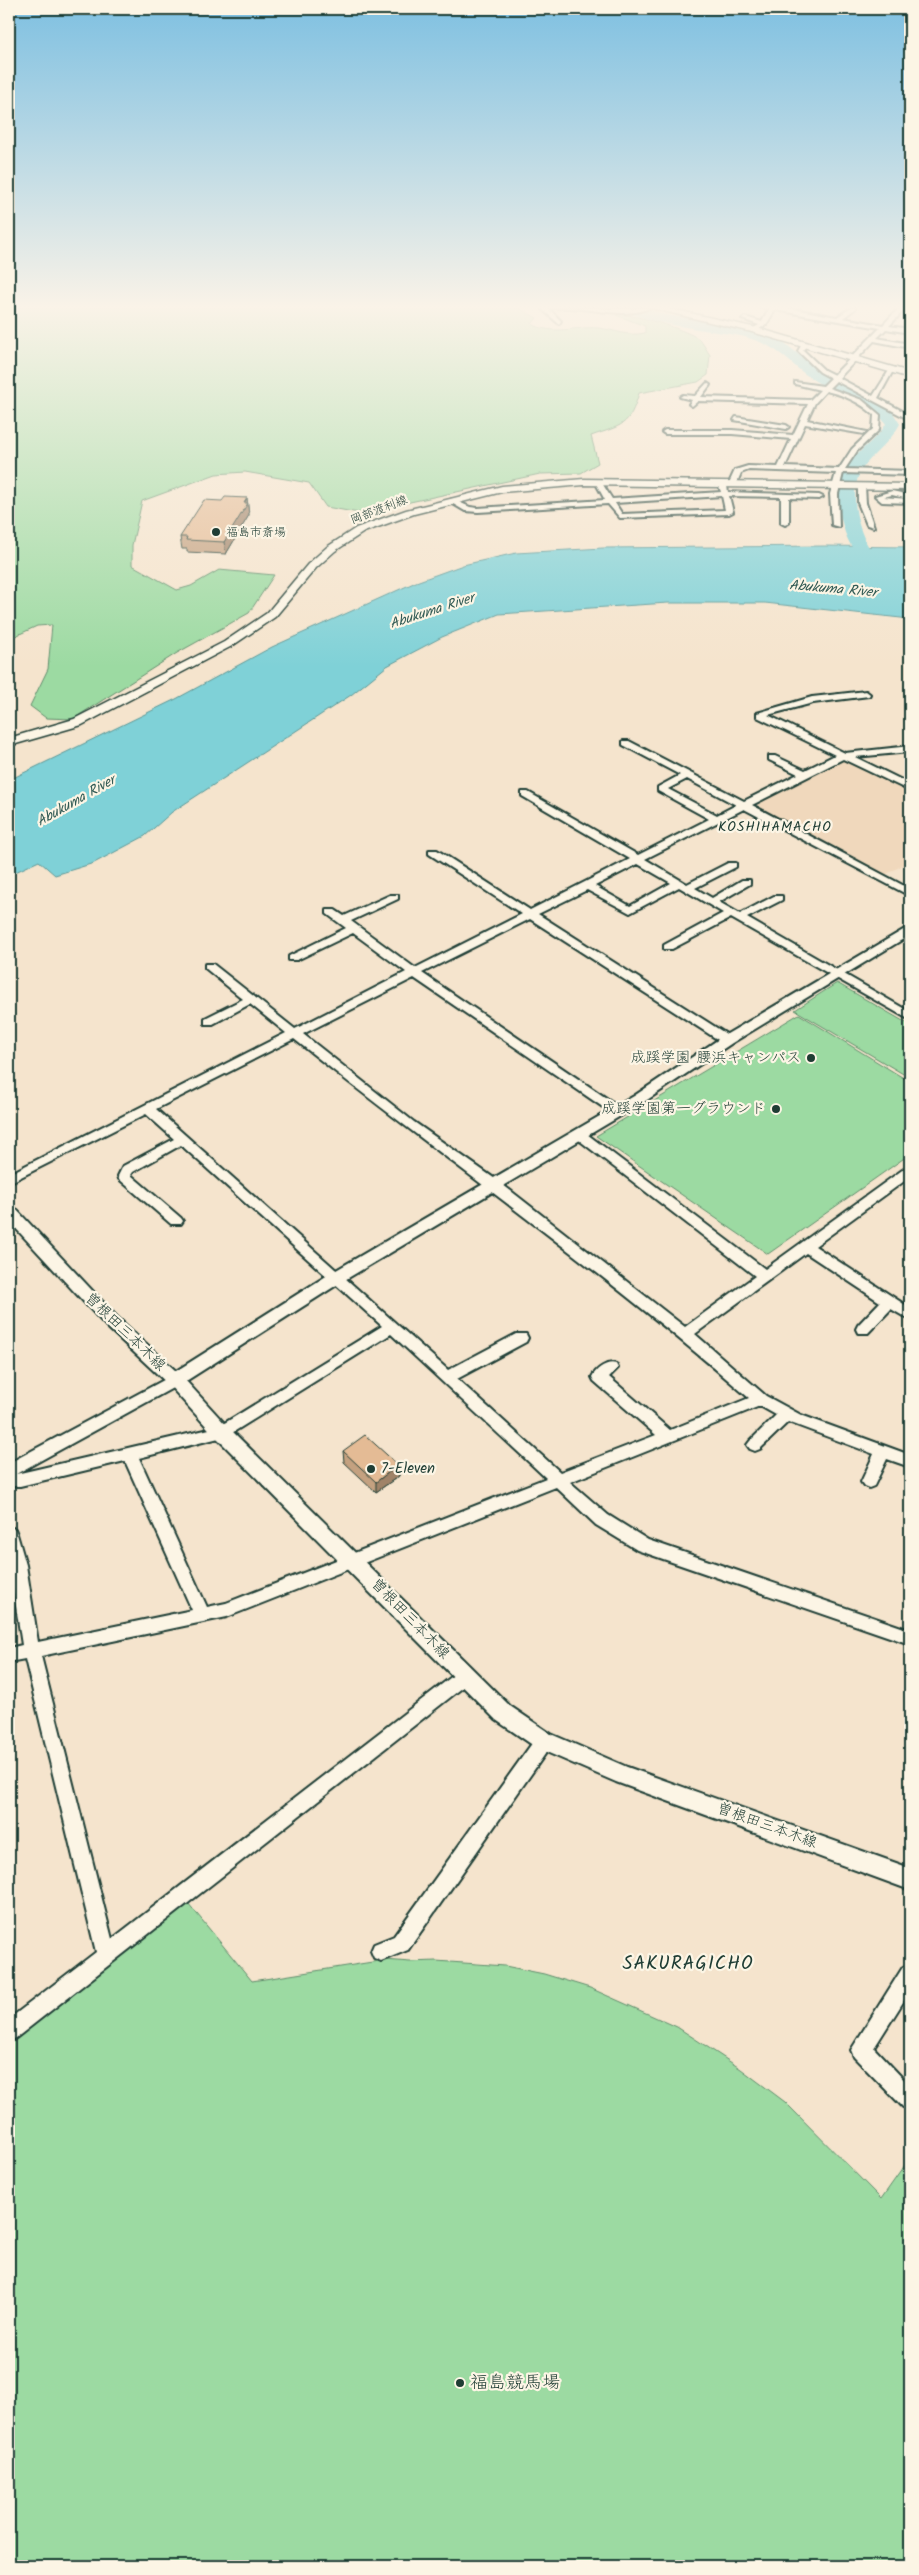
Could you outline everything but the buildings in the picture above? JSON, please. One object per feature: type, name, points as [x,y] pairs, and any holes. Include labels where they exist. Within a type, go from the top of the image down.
[{"type":"main road","name":"岡部渡利線","points":[[9,742],[52,731],[104,710],[242,636],[271,615],[312,566],[331,548],[360,530],[410,512],[523,486],[597,482],[726,487],[835,485],[910,487]]},
{"type":"street","points":[[776,426],[799,429]]},
{"type":"street","points":[[781,467],[801,426]]},
{"type":"street","points":[[829,426],[864,432]]},
{"type":"street","points":[[836,525],[835,485],[841,470],[854,450],[876,430],[877,426]]},
{"type":"street","points":[[665,432],[732,432],[796,437]]},
{"type":"street","points":[[597,482],[620,516],[729,512],[726,487],[738,472],[748,468],[781,467],[910,473]]},
{"type":"street","points":[[860,486],[862,504],[871,525]]},
{"type":"street","points":[[452,501],[468,509],[478,510],[610,501],[726,487],[785,495],[820,497]]},
{"type":"street","points":[[910,497],[892,494],[879,496],[882,500],[910,501]]},
{"type":"street","points":[[785,495],[786,523]]},
{"type":"street","points":[[866,694],[812,700],[760,715],[910,788]]},
{"type":"street","points":[[626,743],[910,893]]},
{"type":"street","points":[[9,1179],[294,1032],[841,756],[910,749]]},
{"type":"street","points":[[898,750],[910,758]]},
{"type":"street","points":[[772,758],[805,774]]},
{"type":"street","points":[[688,775],[660,789],[717,819]]},
{"type":"street","points":[[525,794],[910,1017]]},
{"type":"street","points":[[433,852],[727,1040]]},
{"type":"street","points":[[586,885],[630,910],[732,865]]},
{"type":"street","points":[[712,902],[746,882]]},
{"type":"street","points":[[345,920],[394,898]]},
{"type":"street","points":[[668,947],[736,915],[778,898]]},
{"type":"street","points":[[331,912],[345,920],[413,972],[617,1111]]},
{"type":"street","points":[[294,958],[355,928]]},
{"type":"street","points":[[9,1470],[175,1380],[337,1276],[579,1134],[834,974],[910,930]]},
{"type":"street","points":[[209,966],[410,1125],[493,1184],[684,1334],[761,1400],[787,1414],[910,1461]]},
{"type":"street","points":[[209,1020],[252,999]]},
{"type":"street","points":[[147,1108],[337,1276],[390,1328],[602,1520],[643,1545],[910,1637]]},
{"type":"street","points":[[579,1134],[765,1276]]},
{"type":"street","points":[[176,1221],[124,1176],[128,1169],[181,1140]]},
{"type":"street","points":[[684,1334],[910,1171]]},
{"type":"street","name":"曽根田三本木線","points":[[9,1211],[112,1322],[175,1380],[222,1432],[503,1712],[544,1741],[623,1775],[910,1879]]},
{"type":"street","points":[[805,1246],[910,1315]]},
{"type":"street","points":[[863,1329],[890,1302]]},
{"type":"street","points":[[9,1480],[20,1480],[222,1432],[390,1328]]},
{"type":"street","points":[[446,1378],[521,1338]]},
{"type":"street","points":[[612,1368],[599,1377],[667,1436]]},
{"type":"street","points":[[9,1655],[227,1610],[761,1400]]},
{"type":"street","points":[[755,1445],[787,1414]]},
{"type":"street","points":[[869,1482],[883,1451]]},
{"type":"street","points":[[130,1455],[202,1615]]},
{"type":"street","points":[[9,1534],[18,1565],[31,1649],[106,1955]]},
{"type":"street","points":[[9,2031],[465,1676]]},
{"type":"street","points":[[382,1952],[400,1943],[544,1741]]},
{"type":"street","points":[[910,1974],[861,2050],[910,2100]]},
{"type":"shaded area","points":[[842,759],[910,791],[910,861],[885,875],[751,806]]},
{"type":"green space","points":[[9,426],[618,426],[591,436],[598,463],[581,473],[540,474],[359,513],[326,507],[309,483],[245,472],[216,474],[142,501],[132,545],[132,565],[177,590],[191,586],[219,570],[274,575],[249,613],[177,653],[73,719],[46,718],[30,706],[48,669],[52,625],[37,626],[9,639]]},
{"type":"green space","points":[[837,983],[910,1025],[910,1078],[795,1010]]},
{"type":"green space","name":"成蹊学園第一グラウンド","points":[[799,1014],[910,1082],[910,1154],[768,1254],[596,1136]]},
{"type":"green space","name":"福島競馬場","points":[[188,1903],[252,1981],[385,1960],[410,1962],[436,1961],[505,1966],[544,1974],[590,1988],[677,2027],[741,2069],[785,2102],[881,2199],[910,2158],[910,2566],[9,2566],[9,2045]]},
{"type":"water","name":"Abukuma River","points":[[910,547],[910,619],[765,603],[668,603],[499,614],[442,637],[387,666],[351,695],[172,812],[145,836],[94,863],[55,875],[39,861],[9,875],[9,780],[176,699],[272,647],[416,582],[463,565],[516,553],[603,548]]},
{"type":"waterway","points":[[887,578],[866,556],[856,540],[850,518],[848,495],[849,483],[857,464],[881,441],[892,426]]},
{"type":"place","name":"福島市斎場","points":[[216,532]]},
{"type":"place","name":"成蹊学園 腰浜キャンパス","points":[[811,1058]]},
{"type":"place","name":"成蹊学園第一グラウンド","points":[[776,1109]]},
{"type":"place","name":"7-Eleven","points":[[371,1469]]},
{"type":"place","name":"福島競馬場","points":[[460,2383]]},
{"type":"district","name":"KOSHIHAMACHO","points":[[775,827]]},
{"type":"district","name":"SAKURAGICHO","points":[[688,1964]]}]
